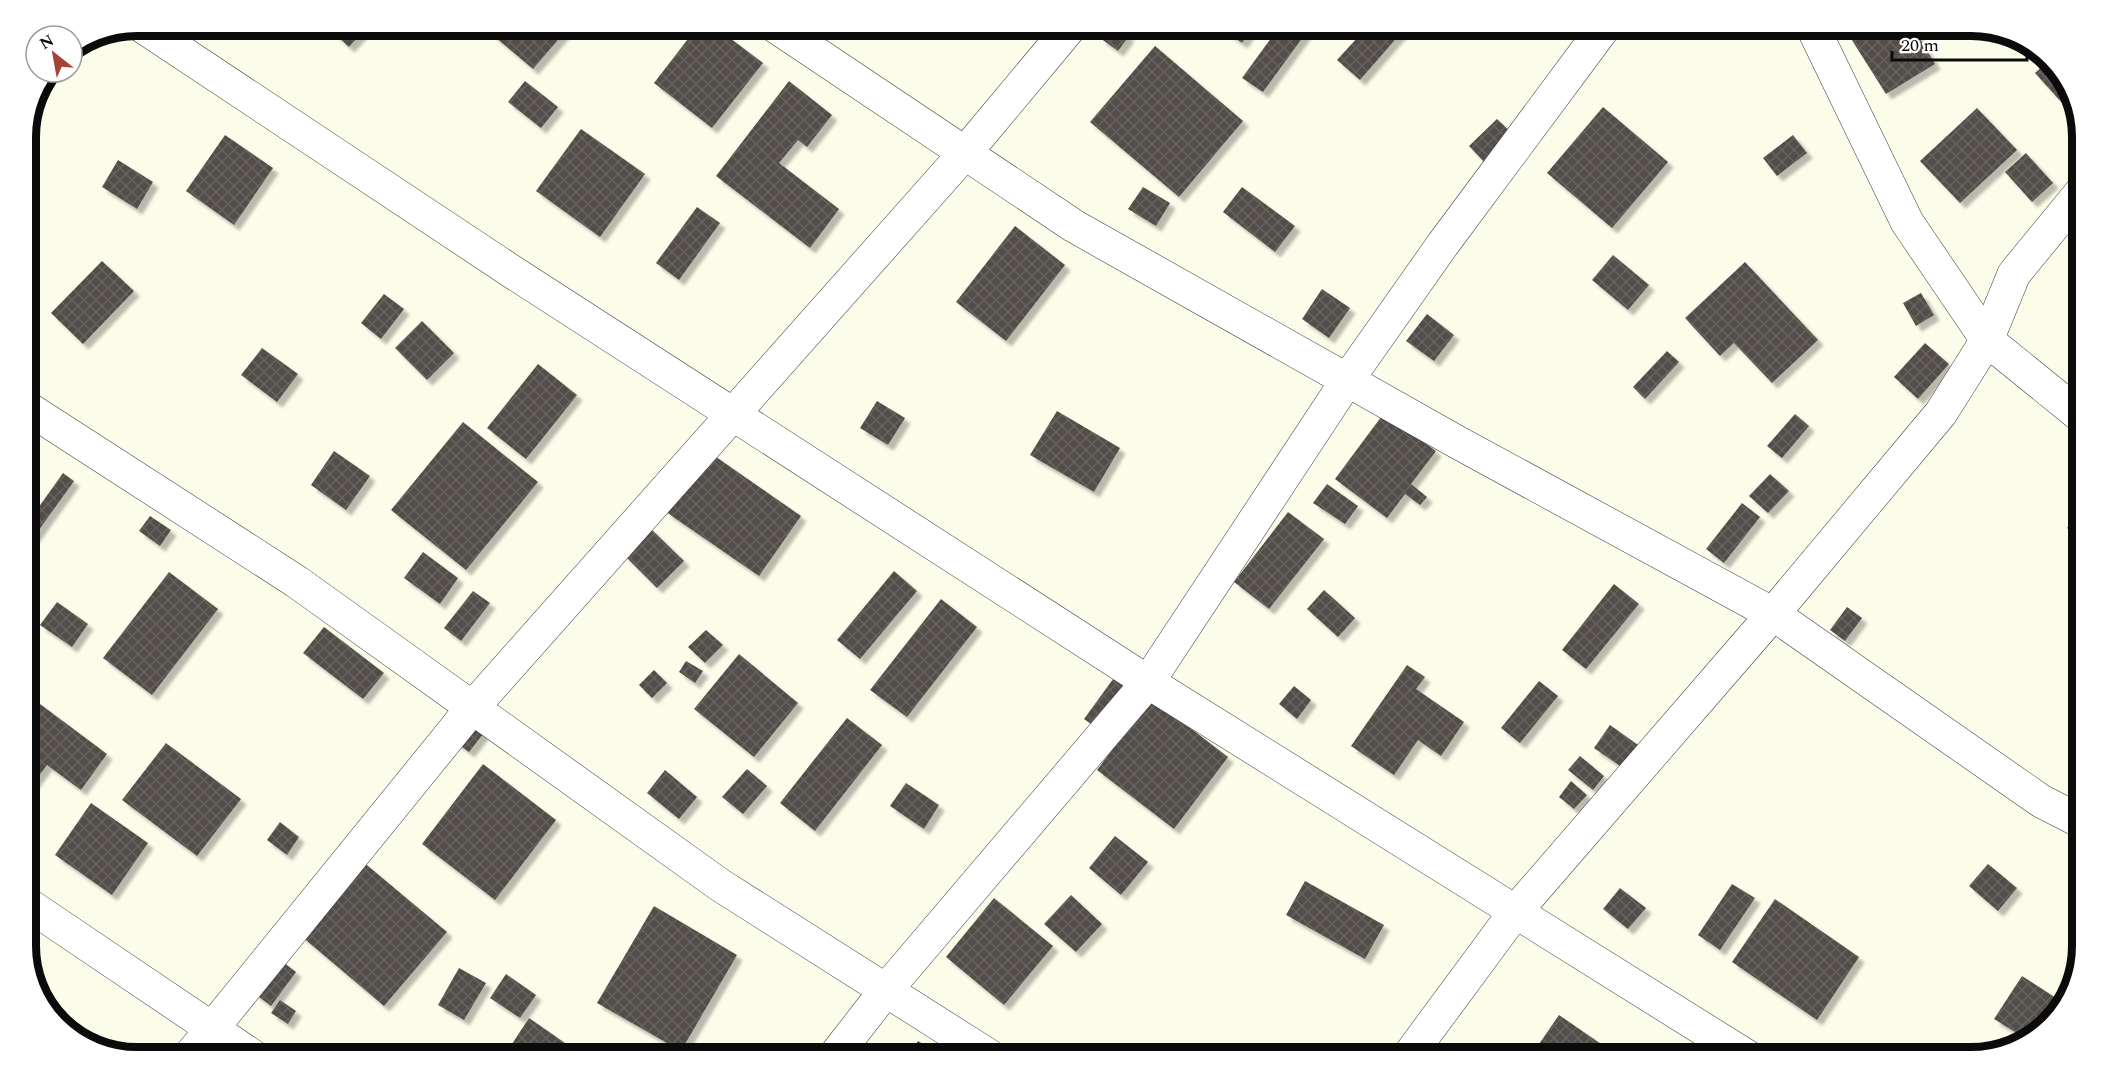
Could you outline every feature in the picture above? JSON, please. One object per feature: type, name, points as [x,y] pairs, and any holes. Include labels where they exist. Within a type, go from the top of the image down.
[{"type":"street","points":[[157,36],[514,273],[1148,682],[1730,1047]]},
{"type":"street","points":[[790,36],[1074,226],[1457,442],[1773,614],[2041,801],[2072,817]]},
{"type":"street","points":[[198,1047],[472,707],[965,153],[1063,36]]},
{"type":"street","points":[[842,1047],[886,990],[1148,682],[1348,379],[1443,244],[1598,36]]},
{"type":"street","points":[[1817,36],[1907,222],[1987,340],[2072,409]]},
{"type":"street","points":[[1416,1047],[1515,912],[1773,614],[1941,413],[1987,340],[2014,274],[2072,203]]},
{"type":"street","points":[[36,413],[297,582],[720,885],[974,1047]]},
{"type":"street","points":[[36,910],[238,1047]]},
{"type":"building","points":[[337,36],[359,36],[349,47]]},
{"type":"building","points":[[494,36],[561,36],[533,69]]},
{"type":"building","points":[[690,36],[727,36],[763,63],[712,128],[654,83]]},
{"type":"building","points":[[1102,36],[1129,36],[1118,51],[1100,38]]},
{"type":"building","points":[[1232,36],[1247,36],[1242,43]]},
{"type":"building","points":[[1273,36],[1304,36],[1263,92],[1242,78]]},
{"type":"building","points":[[1359,36],[1398,36],[1360,80],[1337,60]]},
{"type":"building","points":[[1849,36],[1918,36],[1935,64],[1886,94]]},
{"type":"building","points":[[1155,46],[1243,121],[1179,197],[1090,122]]},
{"type":"building","points":[[2043,66],[2047,70],[2062,92],[2068,110],[2035,73]]},
{"type":"building","points":[[525,81],[558,107],[541,128],[508,102]]},
{"type":"building","points":[[789,81],[832,115],[807,147],[798,140],[779,163],[839,209],[810,248],[716,176]]},
{"type":"building","points":[[1603,107],[1668,162],[1612,228],[1547,173]]},
{"type":"building","points":[[1977,108],[2017,150],[1960,203],[1920,161]]},
{"type":"building","points":[[1497,119],[1516,137],[1487,165],[1469,146]]},
{"type":"building","points":[[581,129],[645,174],[600,237],[536,191]]},
{"type":"building","points":[[225,135],[273,168],[234,225],[186,191]]},
{"type":"building","points":[[1793,135],[1807,153],[1777,176],[1763,158]]},
{"type":"building","points":[[2026,153],[2053,183],[2032,202],[2005,172]]},
{"type":"building","points":[[118,160],[153,182],[137,209],[102,187]]},
{"type":"building","points":[[1143,187],[1170,203],[1156,226],[1128,209]]},
{"type":"building","points":[[1242,187],[1295,226],[1275,252],[1223,212]]},
{"type":"building","points":[[697,207],[720,223],[679,280],[656,263]]},
{"type":"building","points":[[1015,226],[1065,265],[1006,341],[956,302]]},
{"type":"building","points":[[1613,255],[1649,285],[1628,310],[1592,280]]},
{"type":"building","points":[[102,261],[134,291],[83,344],[51,313]]},
{"type":"building","points":[[1745,262],[1818,340],[1772,383],[1734,343],[1720,356],[1685,318]]},
{"type":"building","points":[[1322,289],[1350,308],[1329,338],[1302,319]]},
{"type":"building","points":[[1921,293],[1934,315],[1916,326],[1903,303]]},
{"type":"building","points":[[384,294],[404,309],[381,339],[361,323]]},
{"type":"building","points":[[1427,314],[1454,335],[1434,361],[1406,341]]},
{"type":"building","points":[[422,321],[454,353],[427,380],[395,348]]},
{"type":"building","points":[[1925,343],[1949,364],[1918,399],[1894,377]]},
{"type":"building","points":[[262,348],[298,374],[277,402],[241,375]]},
{"type":"building","points":[[1667,351],[1679,362],[1645,399],[1633,387]]},
{"type":"building","points":[[538,364],[577,395],[526,459],[487,428]]},
{"type":"building","points":[[877,401],[905,418],[888,445],[860,428]]},
{"type":"building","points":[[1057,411],[1120,448],[1094,492],[1030,455]]},
{"type":"building","points":[[1384,413],[1436,451],[1411,484],[1427,497],[1420,505],[1405,494],[1387,518],[1335,479]]},
{"type":"building","points":[[1795,414],[1809,426],[1782,458],[1767,446]]},
{"type":"building","points":[[463,422],[538,482],[466,570],[391,510]]},
{"type":"building","points":[[334,451],[370,476],[346,510],[311,485]]},
{"type":"building","points":[[709,452],[801,516],[759,576],[666,512]]},
{"type":"building","points":[[63,473],[74,481],[36,534],[36,511]]},
{"type":"building","points":[[1770,474],[1789,491],[1768,513],[1749,496]]},
{"type":"building","points":[[1327,484],[1358,506],[1345,524],[1313,503]]},
{"type":"building","points":[[1742,503],[1760,517],[1724,563],[1706,549]]},
{"type":"building","points":[[1288,512],[1324,539],[1269,609],[1234,582]]},
{"type":"building","points":[[150,516],[171,530],[160,546],[139,531]]},
{"type":"building","points":[[2072,522],[2072,532],[2067,528]]},
{"type":"building","points":[[649,527],[684,561],[657,588],[623,554]]},
{"type":"building","points":[[423,552],[458,578],[440,604],[404,578]]},
{"type":"building","points":[[894,571],[917,591],[860,659],[837,640]]},
{"type":"building","points":[[169,572],[218,609],[152,695],[103,658]]},
{"type":"building","points":[[1614,584],[1639,604],[1586,669],[1562,650]]},
{"type":"building","points":[[1324,590],[1355,618],[1338,637],[1307,609]]},
{"type":"building","points":[[473,591],[490,603],[461,641],[444,628]]},
{"type":"building","points":[[941,599],[977,627],[907,717],[870,690]]},
{"type":"building","points":[[57,602],[88,624],[72,647],[40,625]]},
{"type":"building","points":[[1847,607],[1862,618],[1845,641],[1830,630]]},
{"type":"building","points":[[324,627],[384,673],[363,699],[303,653]]},
{"type":"building","points":[[706,630],[723,645],[705,663],[688,647]]},
{"type":"building","points":[[739,654],[798,703],[754,757],[694,709]]},
{"type":"building","points":[[686,661],[703,671],[695,683],[679,672]]},
{"type":"building","points":[[1407,665],[1425,677],[1416,689],[1464,722],[1441,756],[1418,740],[1394,775],[1351,746]]},
{"type":"building","points":[[654,670],[667,683],[652,698],[639,685]]},
{"type":"building","points":[[1116,675],[1135,688],[1102,732],[1084,719]]},
{"type":"building","points":[[1539,681],[1558,696],[1520,743],[1501,728]]},
{"type":"building","points":[[1294,686],[1311,700],[1297,719],[1279,704]]},
{"type":"building","points":[[1151,698],[1228,757],[1174,829],[1097,770]]},
{"type":"building","points":[[36,701],[107,754],[81,790],[47,765],[36,780]]},
{"type":"building","points":[[469,716],[487,729],[469,752],[451,739]]},
{"type":"building","points":[[847,718],[882,745],[815,831],[780,803]]},
{"type":"building","points":[[1610,725],[1638,745],[1623,768],[1594,748]]},
{"type":"building","points":[[166,743],[241,799],[197,856],[122,800]]},
{"type":"building","points":[[1580,756],[1604,776],[1593,790],[1568,770]]},
{"type":"building","points":[[483,764],[556,820],[495,900],[422,844]]},
{"type":"building","points":[[747,769],[767,786],[743,814],[722,797]]},
{"type":"building","points":[[665,770],[697,797],[679,819],[647,793]]},
{"type":"building","points":[[1571,781],[1587,795],[1574,809],[1559,797]]},
{"type":"building","points":[[906,783],[939,805],[924,829],[890,806]]},
{"type":"building","points":[[91,803],[148,843],[112,895],[55,855]]},
{"type":"building","points":[[280,822],[299,837],[287,855],[267,840]]},
{"type":"building","points":[[1115,836],[1148,862],[1121,895],[1089,868]]},
{"type":"building","points":[[362,861],[447,932],[384,1006],[300,935]]},
{"type":"building","points":[[1988,864],[2017,888],[1998,911],[1969,886]]},
{"type":"building","points":[[1305,881],[1384,925],[1365,959],[1286,915]]},
{"type":"building","points":[[1732,884],[1755,898],[1720,950],[1698,935]]},
{"type":"building","points":[[1620,888],[1646,908],[1628,929],[1603,909]]},
{"type":"building","points":[[1071,895],[1102,924],[1076,952],[1044,924]]},
{"type":"building","points":[[994,898],[1053,946],[1004,1005],[946,957]]},
{"type":"building","points":[[1775,899],[1859,957],[1817,1020],[1732,962]]},
{"type":"building","points":[[654,906],[737,955],[683,1047],[674,1047],[597,1003]]},
{"type":"building","points":[[275,956],[296,972],[271,1006],[250,990]]},
{"type":"building","points":[[459,968],[486,983],[464,1020],[438,1005]]},
{"type":"building","points":[[506,974],[536,995],[520,1018],[490,998]]},
{"type":"building","points":[[2022,976],[2057,999],[2038,1022],[2019,1034],[1994,1019]]},
{"type":"building","points":[[280,1000],[296,1011],[288,1024],[271,1013]]},
{"type":"building","points":[[1559,1015],[1605,1047],[1537,1047]]},
{"type":"building","points":[[529,1018],[565,1043],[562,1047],[510,1047]]},
{"type":"building","points":[[918,1041],[927,1047],[914,1047]]}]
